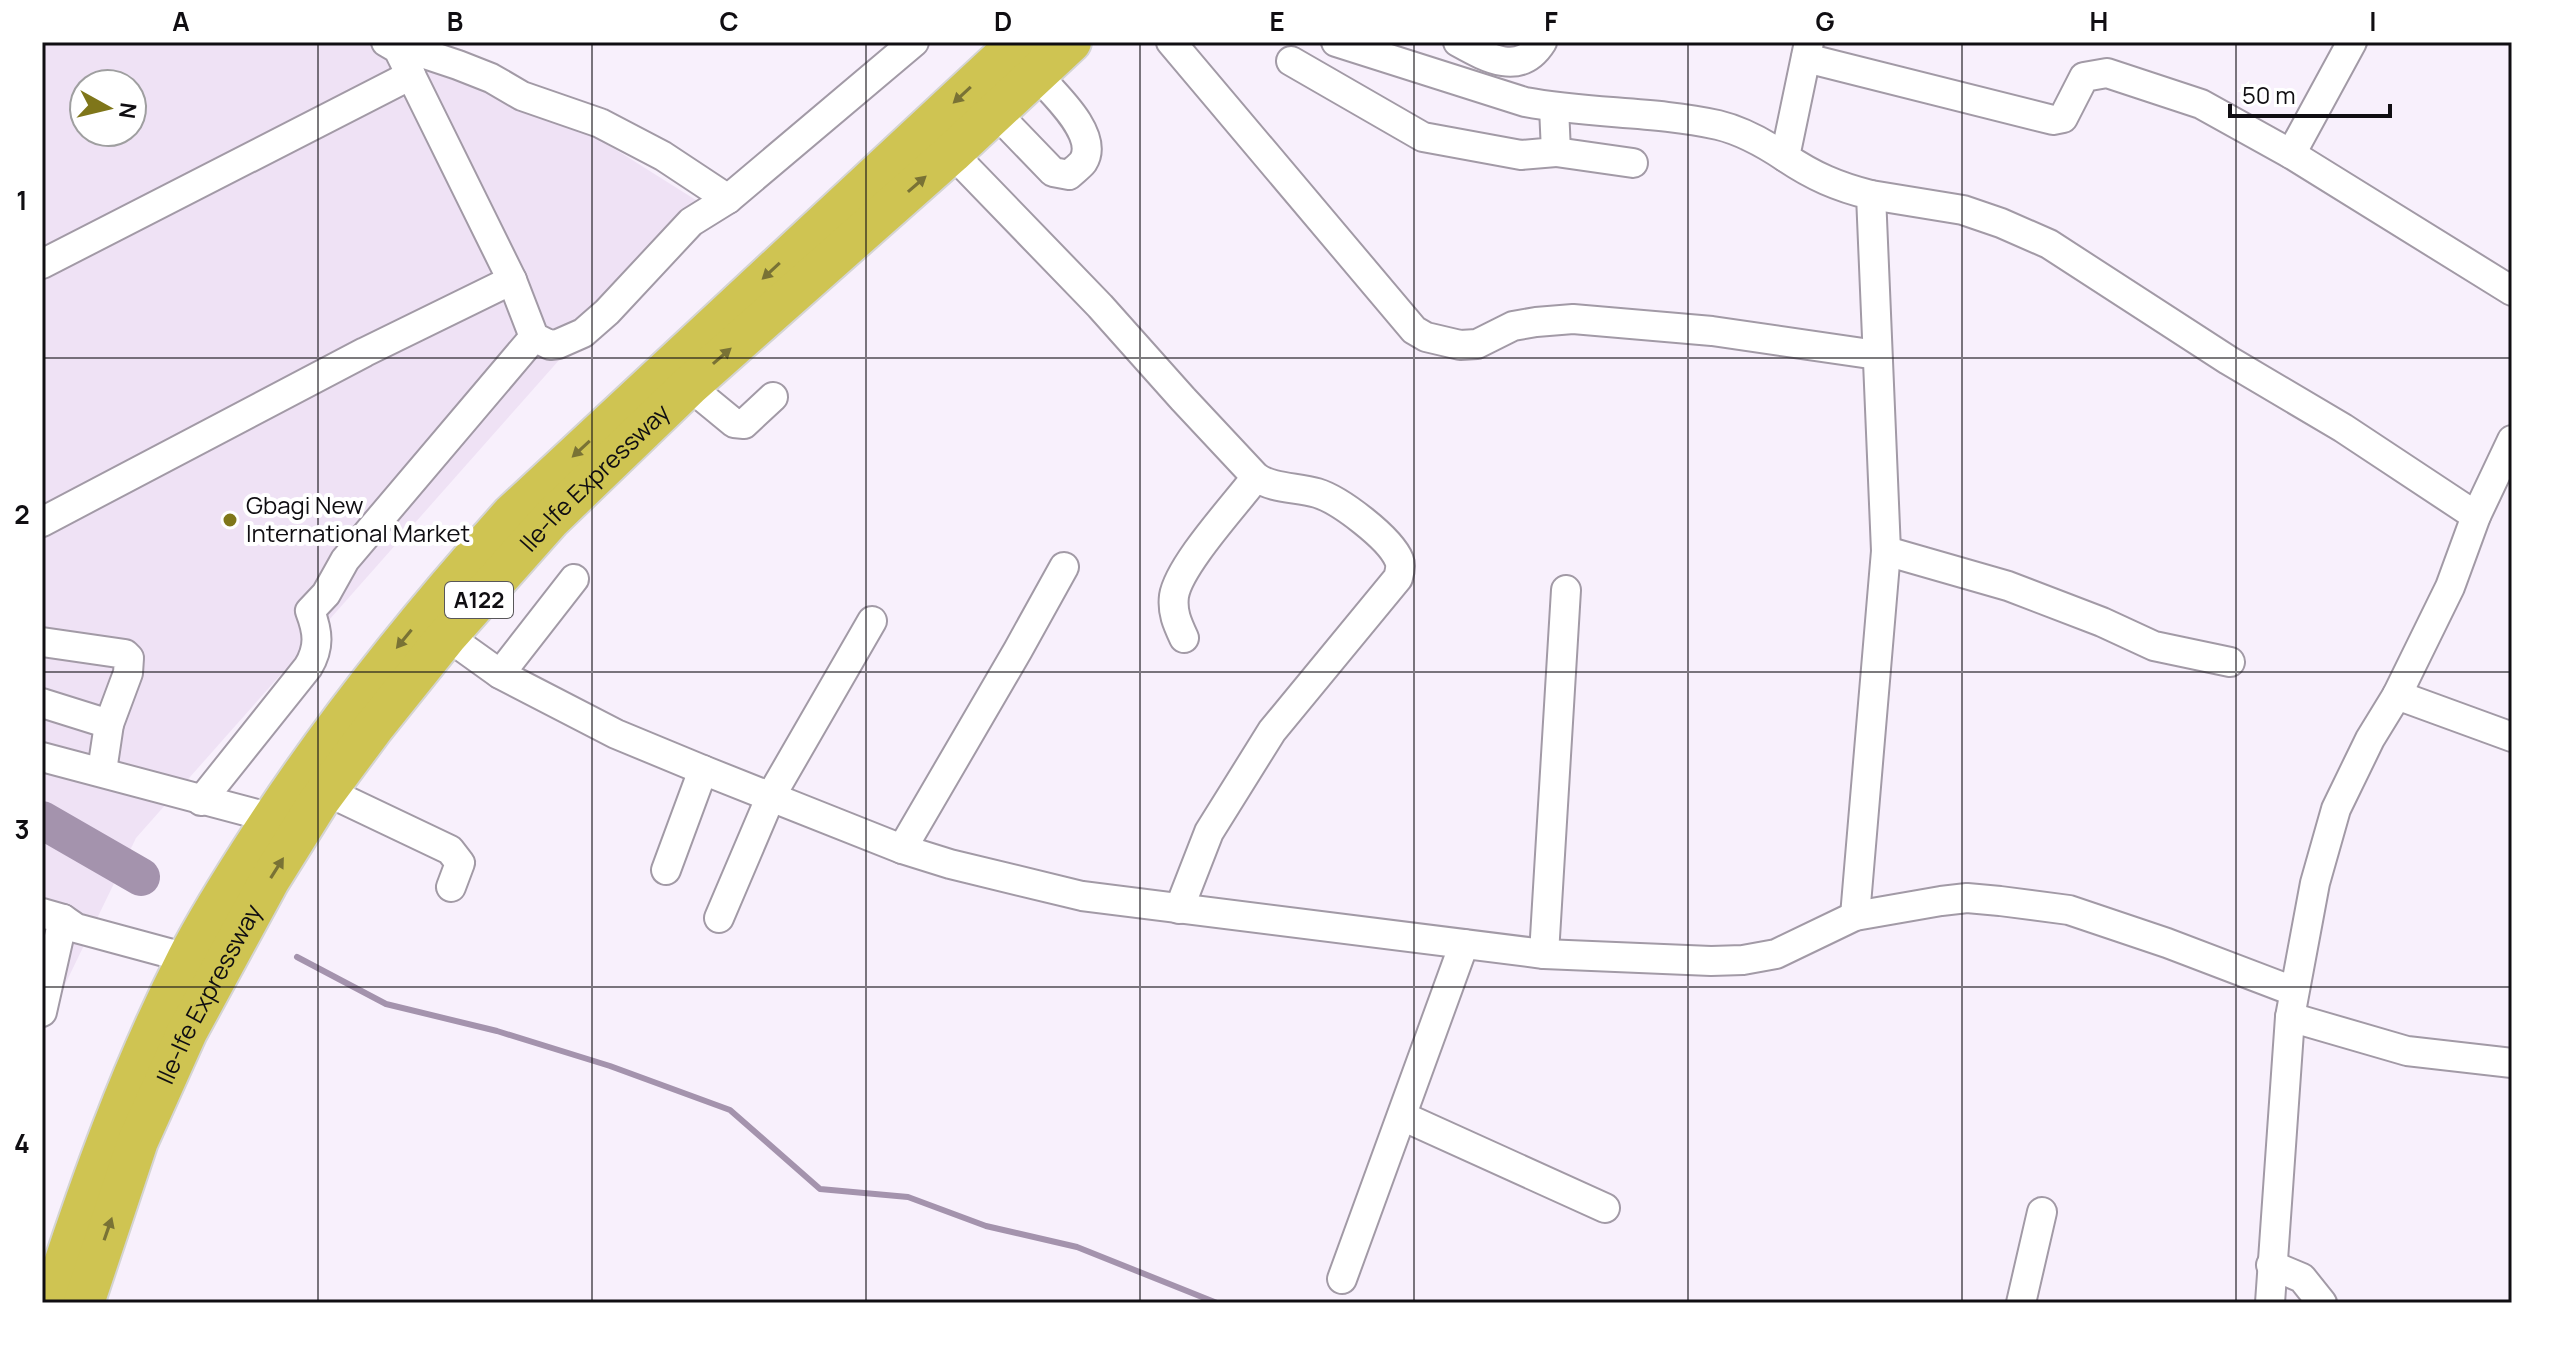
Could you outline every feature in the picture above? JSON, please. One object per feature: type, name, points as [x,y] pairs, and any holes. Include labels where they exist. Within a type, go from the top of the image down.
[{"type":"highway","name":"Ile-Ife Expressway","points":[[51,1303],[109,1136],[187,958],[239,869],[305,768],[437,598],[512,514],[1028,58],[1071,42]]},
{"type":"highway","name":"Ile-Ife Expressway","points":[[84,1303],[138,1141],[187,1032],[269,881],[326,791],[447,636],[551,519],[689,386],[996,113],[1028,58]]},
{"type":"street","points":[[392,46],[411,75],[512,280],[534,337],[550,345],[583,333],[607,312],[691,222],[728,199],[914,42]]},
{"type":"street","points":[[1171,42],[1414,330],[1426,337],[1460,345],[1477,344],[1513,326],[1573,319],[1712,331],[1877,355]]},
{"type":"street","points":[[1336,42],[1500,95],[1554,107],[1719,126],[1764,143],[1808,173],[1838,187],[1963,210],[2001,223],[2049,244],[2228,360],[2343,428],[2476,516]]},
{"type":"street","points":[[1458,42],[1496,59],[1516,64],[1531,56],[1542,42]]},
{"type":"street","points":[[2291,154],[2352,42]]},
{"type":"street","points":[[392,46],[458,65],[491,78],[522,96],[600,123],[663,156],[728,199]]},
{"type":"street","points":[[1785,157],[1807,50],[2053,120],[2063,118],[2084,77],[2107,73],[2201,104],[2291,154],[2512,291]]},
{"type":"street","points":[[996,113],[1053,172],[1069,175],[1083,162],[1088,146],[1084,131],[1028,58]]},
{"type":"street","points":[[1291,61],[1423,137],[1521,155],[1556,152],[1633,163]]},
{"type":"street","points":[[42,264],[411,75]]},
{"type":"street","points":[[1554,107],[1556,152]]},
{"type":"street","points":[[952,153],[1100,306],[1256,477],[1264,482],[1319,494],[1351,509],[1393,550],[1401,563],[1398,578],[1272,731],[1209,832],[1179,909]]},
{"type":"street","points":[[1855,916],[1886,551],[1871,195]]},
{"type":"street","points":[[42,522],[323,374],[512,280]]},
{"type":"street","points":[[201,801],[308,667],[315,655],[318,631],[310,611],[326,594],[345,560],[534,337]]},
{"type":"street","points":[[689,386],[734,423],[744,424],[773,397]]},
{"type":"street","points":[[2270,1303],[2292,1004],[2315,883],[2336,809],[2450,587],[2476,516],[2512,440]]},
{"type":"street","points":[[1184,638],[1174,618],[1174,593],[1188,565],[1256,477]]},
{"type":"street","points":[[1886,551],[2008,586],[2102,622],[2154,646],[2230,662]]},
{"type":"street","points":[[902,849],[1064,567]]},
{"type":"street","points":[[500,674],[574,579]]},
{"type":"street","points":[[1544,954],[1566,590]]},
{"type":"street","points":[[719,918],[771,796],[872,621]]},
{"type":"street","points":[[447,636],[500,674],[616,734],[703,770],[902,849],[1082,896],[1544,954],[1711,961],[1743,960],[1776,954],[1855,916],[1967,898],[2069,910],[2167,943],[2292,1004],[2407,1051],[2512,1063]]},
{"type":"street","points":[[42,642],[125,654],[129,658],[128,673],[109,724],[102,771]]},
{"type":"street","points":[[2397,695],[2512,737]]},
{"type":"street","points":[[42,703],[109,724]]},
{"type":"street","points":[[42,757],[272,818]]},
{"type":"street","points":[[666,870],[703,770]]},
{"type":"street","points":[[326,791],[450,850],[460,863],[451,887]]},
{"type":"street","points":[[42,1012],[53,916],[76,928],[187,958]]},
{"type":"street","points":[[1342,1279],[1464,944]]},
{"type":"street","points":[[1402,1116],[1605,1208]]},
{"type":"street","points":[[2021,1303],[2042,1212]]},
{"type":"street","points":[[2271,1265],[2302,1278],[2322,1303]]},
{"type":"shaded area","name":"Gbagi New International Market","points":[[42,42],[445,42],[699,202],[136,838],[42,1032]]},
{"type":"waterway","points":[[42,820],[141,877]]},
{"type":"waterway","points":[[297,957],[386,1004],[497,1031],[610,1066],[730,1110],[820,1189],[908,1197],[986,1226],[1077,1247],[1217,1303]]},
{"type":"place","name":"Gbagi New International Market","points":[[230,520]]}]
